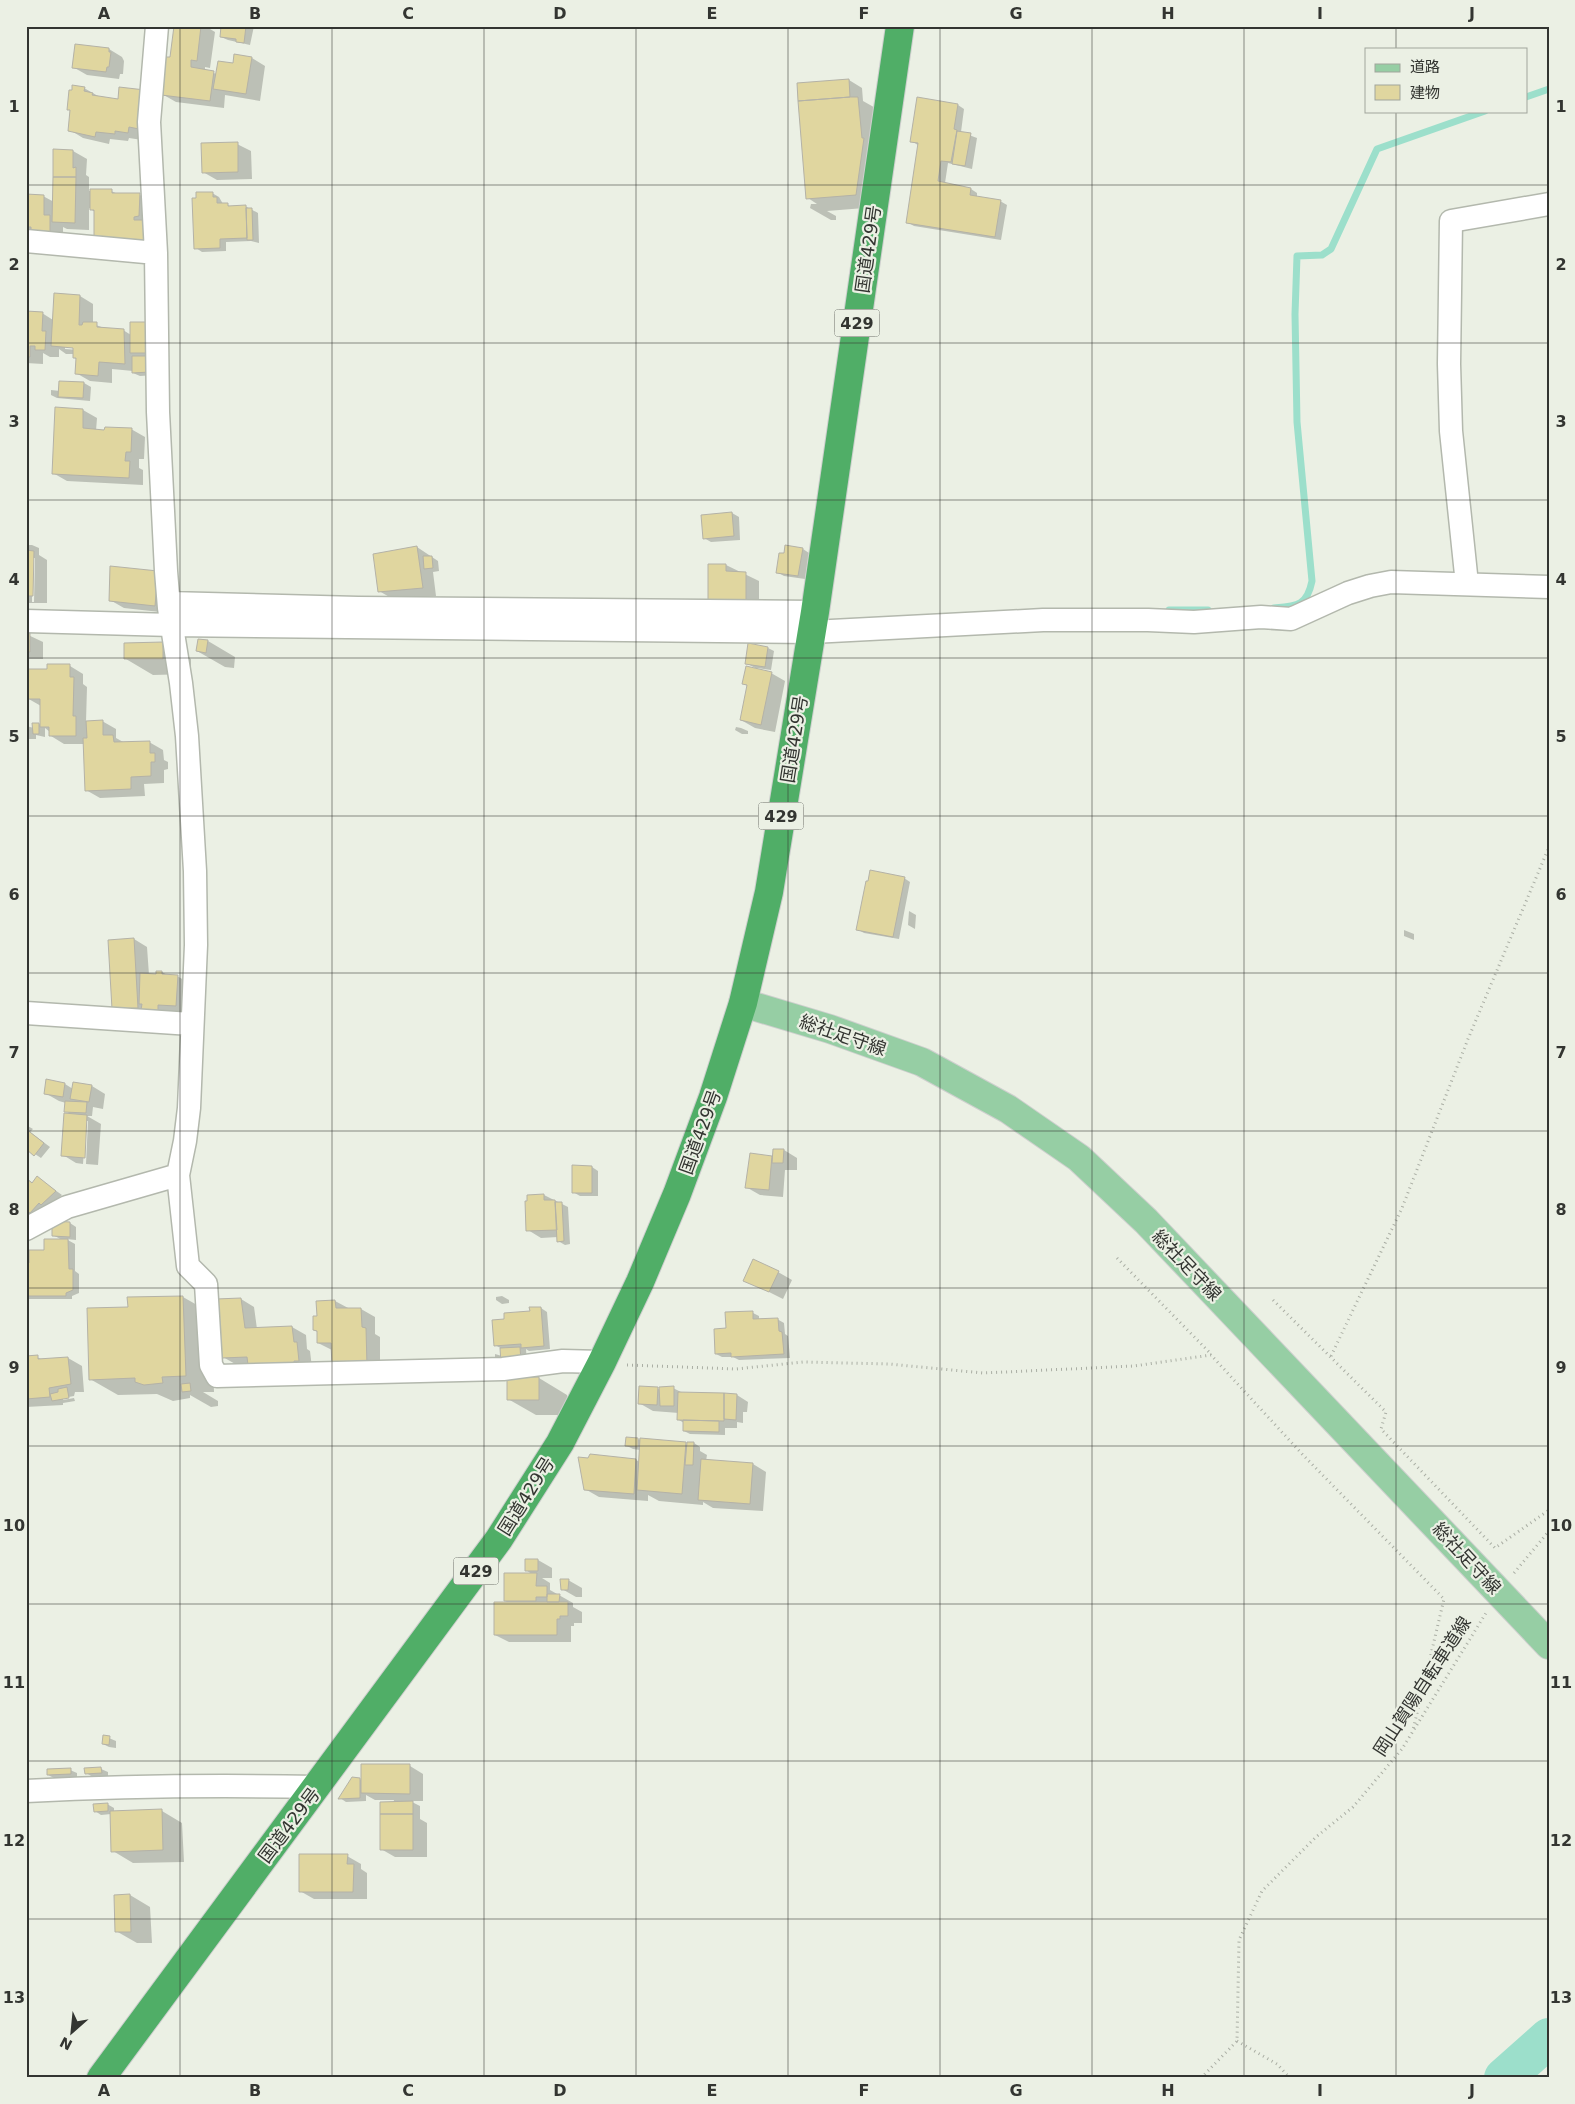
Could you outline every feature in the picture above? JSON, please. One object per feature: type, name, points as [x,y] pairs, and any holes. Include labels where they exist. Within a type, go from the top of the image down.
[{"type":"highway","name":"国道429号","points":[[101,2078],[499,1539],[560,1442],[602,1362],[640,1282],[677,1194],[713,1097],[743,1003],[769,892],[813,623],[900,26]]},
{"type":"main road","name":"総社足守線","points":[[743,1003],[830,1029],[922,1062],[1008,1108],[1079,1158],[1146,1221],[1549,1645]]},
{"type":"street","points":[[157,26],[149,122],[156,253],[158,412],[170,614],[187,736],[195,871],[196,945],[188,1108],[186,1141],[178,1175],[188,1266],[206,1284],[211,1365],[217,1376],[493,1370],[563,1361],[602,1362]]},
{"type":"street","points":[[1467,584],[1451,431],[1449,364],[1451,222],[1549,204]]},
{"type":"street","points":[[26,241],[156,253]]},
{"type":"street","points":[[26,621],[358,608],[813,623],[1043,620],[1194,622],[1262,617],[1291,619],[1348,593],[1377,584],[1391,582],[1549,587]]},
{"type":"street","points":[[26,1013],[191,1024]]},
{"type":"street","points":[[26,1229],[66,1206],[178,1175]]},
{"type":"street","points":[[26,1792],[113,1787],[202,1785],[317,1787]]},
{"type":"path","points":[[1331,1356],[1402,1208],[1468,1039],[1549,847]]},
{"type":"path","points":[[1117,1258],[1211,1355],[1303,1455],[1444,1599],[1414,1730]]},
{"type":"path","points":[[1274,1300],[1386,1412],[1381,1429],[1495,1548],[1549,1510]]},
{"type":"path","points":[[602,1362],[644,1366],[736,1369],[803,1362],[889,1364],[983,1373],[1134,1366],[1211,1355]]},
{"type":"path","name":"岡山賀陽自転車道線","points":[[1237,2041],[1239,1940],[1262,1891],[1316,1837],[1353,1808],[1402,1749],[1506,1600],[1549,1531]]},
{"type":"path","points":[[1202,2078],[1237,2041],[1277,2064],[1290,2078]]},
{"type":"building","points":[[174,26],[201,26],[197,61],[191,60],[191,67],[214,71],[210,101],[161,95],[166,57],[170,57]]},
{"type":"building","points":[[221,26],[246,26],[244,43],[236,42],[236,39],[220,37]]},
{"type":"building","points":[[75,44],[109,48],[109,52],[111,52],[109,67],[107,67],[106,72],[72,68]]},
{"type":"building","points":[[234,54],[252,57],[246,94],[213,89],[218,61],[233,63]]},
{"type":"building","points":[[849,79],[850,97],[798,101],[797,83]]},
{"type":"building","points":[[72,85],[85,87],[84,91],[93,93],[92,95],[118,99],[119,87],[145,90],[139,129],[129,127],[128,133],[115,131],[115,134],[96,132],[95,137],[68,131],[70,110],[67,110],[69,90],[72,90]]},
{"type":"building","points":[[858,97],[862,138],[864,138],[856,195],[806,199],[798,101]]},
{"type":"building","points":[[917,97],[958,104],[954,129],[957,130],[951,162],[941,161],[938,181],[971,188],[970,195],[1001,200],[995,237],[906,223],[918,143],[910,142]]},
{"type":"building","points":[[957,131],[971,133],[965,166],[952,164]]},
{"type":"building","points":[[238,142],[238,172],[202,173],[201,143]]},
{"type":"building","points":[[53,149],[73,150],[73,168],[76,167],[76,177],[53,177]]},
{"type":"building","points":[[53,177],[76,177],[75,223],[52,222]]},
{"type":"building","points":[[90,189],[112,189],[112,193],[140,193],[139,216],[134,217],[134,220],[143,220],[143,224],[147,224],[147,241],[94,238],[94,210],[90,210]]},
{"type":"building","points":[[196,192],[213,192],[213,197],[217,197],[217,203],[228,203],[228,206],[246,205],[247,238],[220,239],[220,248],[194,249],[192,198],[196,198]]},
{"type":"building","points":[[26,194],[44,195],[44,215],[50,215],[50,232],[31,231],[31,227],[26,227]]},
{"type":"building","points":[[246,208],[252,208],[253,240],[247,240]]},
{"type":"building","points":[[54,293],[80,295],[79,325],[82,325],[83,322],[97,322],[97,327],[124,329],[125,364],[99,362],[98,376],[75,374],[76,358],[73,358],[73,348],[51,346]]},
{"type":"building","points":[[26,311],[43,312],[42,331],[46,331],[45,350],[35,350],[35,346],[30,346],[30,357],[26,357]]},
{"type":"building","points":[[130,322],[149,322],[149,353],[130,353]]},
{"type":"building","points":[[132,356],[150,356],[150,372],[132,373]]},
{"type":"building","points":[[59,381],[84,382],[83,398],[58,397]]},
{"type":"building","points":[[55,407],[83,409],[83,428],[104,430],[105,427],[132,428],[131,452],[126,452],[125,461],[130,461],[129,478],[52,474]]},
{"type":"building","points":[[732,512],[734,536],[703,539],[701,515]]},
{"type":"building","points":[[785,545],[803,548],[798,576],[776,573],[779,553],[784,553]]},
{"type":"building","points":[[417,546],[423,588],[378,592],[373,554]]},
{"type":"building","points":[[26,550],[34,551],[33,596],[26,596]]},
{"type":"building","points":[[423,556],[432,556],[433,568],[424,569]]},
{"type":"building","points":[[708,564],[726,564],[726,571],[746,572],[746,603],[708,601]]},
{"type":"building","points":[[110,566],[158,571],[155,606],[109,601]]},
{"type":"building","points":[[26,633],[30,633],[30,652],[26,652]]},
{"type":"building","points":[[198,639],[208,640],[206,653],[196,651]]},
{"type":"building","points":[[163,642],[163,659],[124,659],[124,643]]},
{"type":"building","points":[[748,643],[768,647],[765,667],[745,664]]},
{"type":"building","points":[[47,664],[70,664],[70,677],[74,677],[73,716],[76,716],[76,736],[49,736],[49,727],[40,727],[40,699],[26,699],[26,669],[47,669]]},
{"type":"building","points":[[746,666],[772,672],[761,725],[740,720],[747,685],[742,684]]},
{"type":"building","points":[[103,720],[103,735],[113,735],[114,742],[150,741],[150,753],[155,753],[155,762],[151,762],[151,776],[131,777],[131,789],[85,791],[83,738],[87,738],[86,721]]},
{"type":"building","points":[[32,723],[39,723],[39,734],[33,734]]},
{"type":"building","points":[[870,870],[905,877],[893,937],[856,930]]},
{"type":"building","points":[[134,938],[138,1008],[112,1009],[108,940]]},
{"type":"building","points":[[156,971],[162,971],[162,974],[178,975],[176,1006],[158,1005],[158,1011],[141,1010],[142,1004],[139,1004],[140,973],[156,974]]},
{"type":"building","points":[[46,1079],[65,1083],[63,1097],[44,1094]]},
{"type":"building","points":[[73,1082],[92,1085],[89,1102],[70,1099]]},
{"type":"building","points":[[65,1101],[87,1102],[86,1113],[64,1112]]},
{"type":"building","points":[[64,1113],[87,1115],[85,1158],[61,1156]]},
{"type":"building","points":[[26,1129],[44,1143],[34,1156],[26,1149]]},
{"type":"building","points":[[773,1149],[784,1149],[783,1163],[772,1163]]},
{"type":"building","points":[[750,1153],[772,1156],[769,1190],[745,1188]]},
{"type":"building","points":[[572,1165],[592,1166],[592,1193],[572,1193]]},
{"type":"building","points":[[37,1176],[56,1191],[41,1205],[39,1203],[30,1213],[26,1210],[26,1178],[32,1183]]},
{"type":"building","points":[[544,1194],[544,1200],[555,1200],[557,1230],[526,1231],[525,1201],[527,1201],[527,1195]]},
{"type":"building","points":[[555,1202],[562,1202],[564,1241],[557,1242]]},
{"type":"building","points":[[52,1221],[70,1222],[70,1237],[52,1236]]},
{"type":"building","points":[[44,1239],[68,1239],[69,1269],[73,1269],[73,1290],[66,1293],[66,1296],[26,1296],[26,1263],[29,1263],[29,1250],[44,1250]]},
{"type":"building","points":[[753,1259],[779,1271],[769,1292],[743,1281]]},
{"type":"building","points":[[183,1296],[186,1376],[162,1377],[163,1383],[144,1385],[135,1382],[135,1378],[89,1380],[87,1308],[128,1307],[127,1297]]},
{"type":"building","points":[[241,1298],[245,1328],[292,1326],[294,1342],[297,1342],[299,1361],[294,1361],[294,1367],[248,1365],[247,1357],[222,1358],[216,1299]]},
{"type":"building","points":[[335,1300],[336,1308],[361,1308],[362,1327],[366,1328],[367,1366],[332,1367],[331,1343],[317,1343],[317,1331],[313,1330],[313,1316],[317,1316],[316,1301]]},
{"type":"building","points":[[529,1307],[541,1307],[544,1346],[521,1348],[521,1344],[494,1346],[492,1320],[504,1319],[504,1313],[530,1311]]},
{"type":"building","points":[[753,1311],[753,1319],[778,1318],[779,1331],[782,1332],[784,1354],[731,1357],[731,1353],[715,1354],[714,1329],[726,1328],[725,1312]]},
{"type":"building","points":[[520,1347],[521,1361],[501,1363],[500,1348]]},
{"type":"building","points":[[38,1355],[38,1359],[68,1357],[71,1384],[49,1388],[50,1397],[26,1399],[26,1356]]},
{"type":"building","points":[[507,1377],[539,1377],[539,1400],[507,1400]]},
{"type":"building","points":[[190,1383],[191,1391],[182,1392],[181,1384]]},
{"type":"building","points":[[639,1386],[658,1387],[657,1405],[638,1404]]},
{"type":"building","points":[[674,1386],[674,1406],[660,1406],[659,1387]]},
{"type":"building","points":[[67,1387],[69,1398],[52,1401],[50,1394],[58,1392],[58,1389]]},
{"type":"building","points":[[678,1392],[724,1393],[724,1421],[677,1420]]},
{"type":"building","points":[[724,1393],[737,1394],[736,1420],[724,1419]]},
{"type":"building","points":[[683,1420],[719,1421],[719,1432],[683,1431]]},
{"type":"building","points":[[626,1437],[638,1438],[638,1447],[625,1446]]},
{"type":"building","points":[[640,1438],[686,1442],[682,1494],[637,1490]]},
{"type":"building","points":[[687,1442],[694,1442],[693,1465],[685,1465]]},
{"type":"building","points":[[590,1454],[636,1459],[634,1494],[584,1490],[578,1457],[588,1458]]},
{"type":"building","points":[[701,1459],[753,1463],[750,1504],[698,1500]]},
{"type":"building","points":[[525,1559],[538,1559],[538,1571],[525,1571]]},
{"type":"building","points":[[504,1573],[537,1573],[536,1586],[547,1586],[547,1597],[536,1597],[536,1601],[504,1601]]},
{"type":"building","points":[[560,1579],[569,1579],[568,1590],[561,1590]]},
{"type":"building","points":[[547,1594],[560,1594],[559,1602],[547,1602]]},
{"type":"building","points":[[494,1602],[568,1602],[568,1616],[560,1616],[560,1619],[557,1619],[557,1635],[494,1635]]},
{"type":"building","points":[[103,1735],[110,1736],[109,1745],[102,1744]]},
{"type":"building","points":[[361,1764],[410,1764],[410,1794],[361,1793]]},
{"type":"building","points":[[101,1767],[102,1773],[85,1774],[84,1768]]},
{"type":"building","points":[[71,1768],[71,1774],[47,1775],[47,1769]]},
{"type":"building","points":[[352,1777],[360,1778],[360,1798],[338,1799]]},
{"type":"building","points":[[413,1801],[413,1814],[380,1814],[380,1802]]},
{"type":"building","points":[[108,1803],[108,1811],[94,1812],[93,1804]]},
{"type":"building","points":[[162,1809],[163,1850],[111,1852],[110,1811]]},
{"type":"building","points":[[380,1814],[413,1814],[413,1850],[380,1850]]},
{"type":"building","points":[[299,1854],[348,1854],[347,1864],[354,1864],[353,1892],[299,1892]]},
{"type":"building","points":[[130,1894],[131,1932],[115,1932],[114,1895]]},
{"type":"waterway","points":[[1528,96],[1549,89]]},
{"type":"waterway","points":[[1274,608],[1300,603],[1307,595],[1312,581],[1297,422],[1295,314],[1297,256],[1322,255],[1331,249],[1377,149],[1482,112]]},
{"type":"waterway","points":[[1169,610],[1208,610]]},
{"type":"waterway","points":[[1504,2078],[1549,2038]]}]
